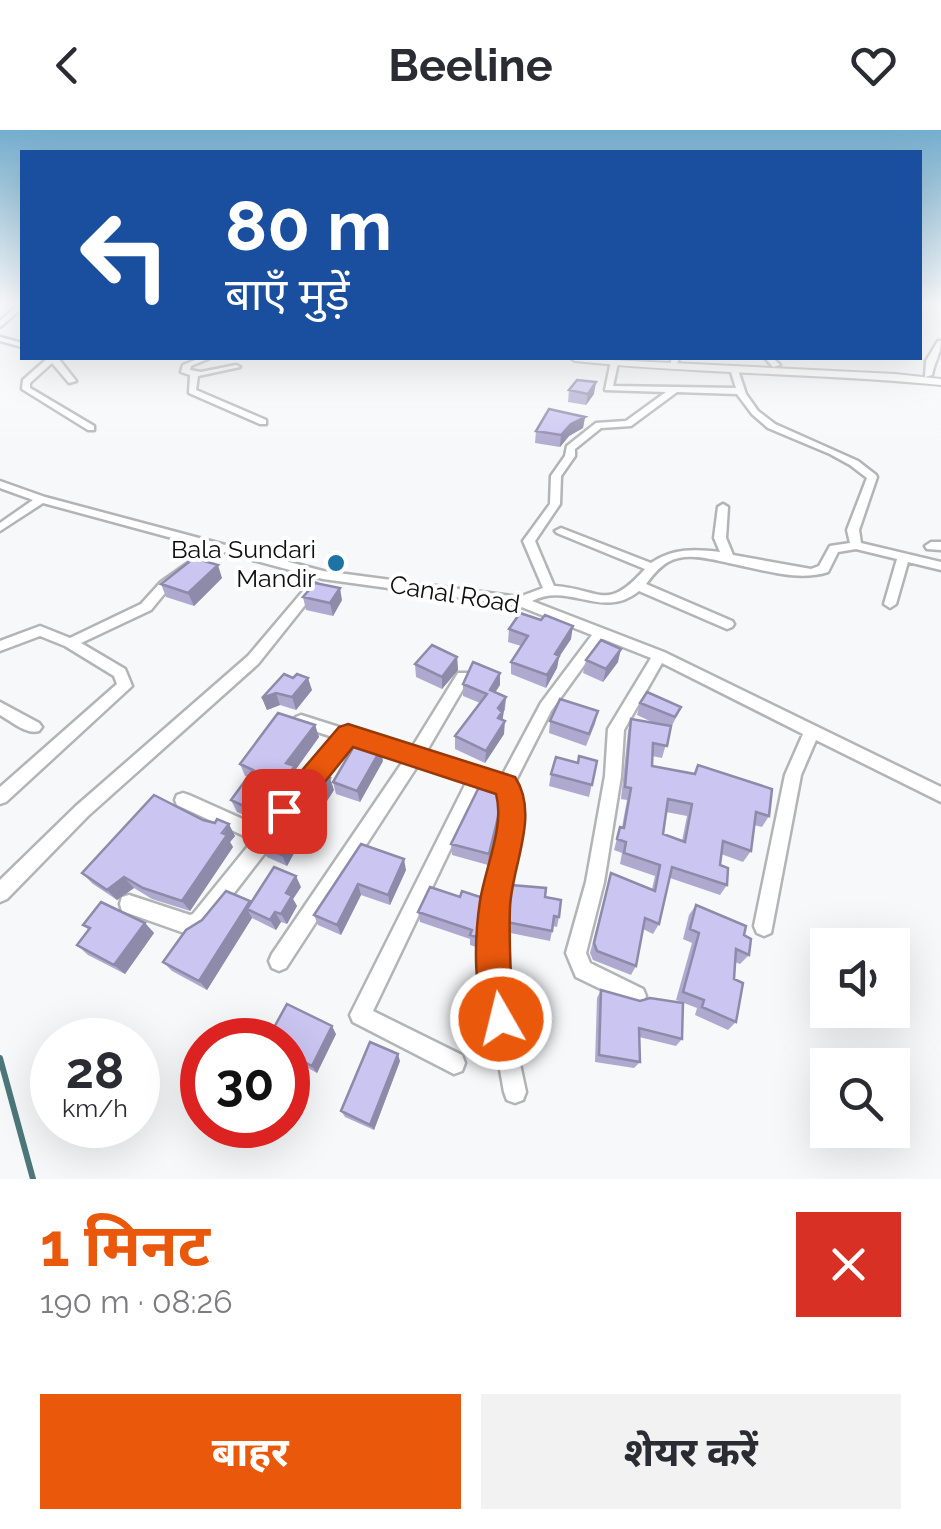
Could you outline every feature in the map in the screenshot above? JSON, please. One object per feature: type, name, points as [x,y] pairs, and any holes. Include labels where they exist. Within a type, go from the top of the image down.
[{"type":"main road","points":[[618,360],[675,360],[690,365],[859,362],[941,379]]},
{"type":"main road","points":[[618,360],[941,379]]},
{"type":"street","points":[[928,375],[935,353]]},
{"type":"street","points":[[51,360],[26,382],[26,390],[91,428]]},
{"type":"street","points":[[55,360],[72,380]]},
{"type":"street","points":[[201,360],[185,367],[185,372],[194,375],[236,367]]},
{"type":"street","points":[[618,360],[607,388],[741,396]]},
{"type":"street","points":[[734,368],[741,396],[770,424],[796,440],[855,464],[872,477],[854,530],[856,544]]},
{"type":"street","points":[[194,375],[192,391],[264,422]]},
{"type":"street","points":[[550,588],[529,541],[554,504],[556,476],[570,456],[570,448],[601,424],[628,424],[674,390]]},
{"type":"street","name":"Canal Road","points":[[0,484],[41,500],[323,575],[520,602],[659,656],[941,795]]},
{"type":"street","points":[[0,528],[41,500]]},
{"type":"street","points":[[722,507],[720,538],[729,558]]},
{"type":"street","points":[[561,531],[653,568]]},
{"type":"street","points":[[520,602],[550,588],[608,599],[626,596],[653,568],[676,555],[729,558],[816,572],[824,569],[834,549],[856,544],[941,566]]},
{"type":"street","points":[[70,643],[146,608],[165,585],[218,547]]},
{"type":"street","points":[[890,604],[903,557]]},
{"type":"street","points":[[0,893],[82,811],[253,660],[323,575]]},
{"type":"street","points":[[637,585],[727,624]]},
{"type":"street","points":[[0,646],[40,631],[70,643],[120,673],[124,686],[0,798]]},
{"type":"street","points":[[505,786],[546,707],[600,632]]},
{"type":"street","points":[[636,996],[582,970],[576,952],[596,882],[613,776],[616,728],[659,656]]},
{"type":"street","points":[[279,961],[416,755],[463,676]]},
{"type":"street","points":[[0,708],[34,727]]},
{"type":"street","points":[[279,715],[416,755],[505,786],[512,796],[507,848],[495,902],[494,983],[514,1092]]},
{"type":"street","points":[[764,926],[791,784],[812,731]]},
{"type":"street","points":[[129,904],[190,925],[200,920],[263,836],[348,734]]},
{"type":"street","points":[[454,1063],[360,1015],[477,777]]},
{"type":"street","points":[[184,800],[263,836]]},
{"type":"building","points":[[577,380],[596,382],[588,394],[569,390]]},
{"type":"building","points":[[549,409],[585,417],[561,435],[536,431]]},
{"type":"building","points":[[194,558],[218,565],[188,593],[161,584]]},
{"type":"building","points":[[315,583],[340,588],[330,603],[303,597]]},
{"type":"building","points":[[520,613],[541,620],[545,615],[573,626],[547,675],[511,662],[528,636],[509,629]]},
{"type":"building","points":[[601,640],[621,649],[606,669],[586,660]]},
{"type":"building","points":[[432,645],[457,657],[442,677],[415,664]]},
{"type":"building","points":[[473,662],[500,673],[490,690],[506,697],[498,708],[502,712],[498,718],[505,721],[486,751],[455,736],[487,694],[463,684]]},
{"type":"building","points":[[284,674],[308,678],[292,697],[276,693],[262,698]]},
{"type":"building","points":[[647,692],[681,707],[675,717],[640,703]]},
{"type":"building","points":[[560,699],[598,711],[589,734],[550,721]]},
{"type":"building","points":[[278,713],[315,725],[286,763],[295,766],[256,812],[231,800],[253,770],[240,764]]},
{"type":"building","points":[[631,719],[671,726],[667,746],[653,743],[652,766],[695,774],[698,765],[772,789],[769,816],[756,812],[751,851],[723,841],[720,865],[728,868],[727,885],[672,867],[659,924],[645,918],[636,966],[597,951],[594,943],[611,873],[655,891],[660,865],[624,853],[626,842],[617,839],[620,827],[624,828],[631,788],[625,787]],"holes":[[[668,799],[692,804],[685,842],[663,834]]]},
{"type":"building","points":[[357,741],[381,749],[357,791],[333,782]]},
{"type":"building","points":[[579,756],[597,761],[592,785],[551,774],[556,757],[578,763]]},
{"type":"building","points":[[318,774],[330,778],[282,855],[261,846]]},
{"type":"building","points":[[481,783],[496,787],[499,813],[489,854],[451,844]]},
{"type":"building","points":[[154,795],[203,820],[215,823],[217,819],[229,824],[222,833],[227,835],[182,901],[124,877],[107,890],[82,873]]},
{"type":"building","points":[[361,844],[404,859],[388,895],[358,884],[337,925],[314,915]]},
{"type":"building","points":[[274,867],[296,876],[286,893],[292,896],[281,914],[275,912],[270,920],[247,909]]},
{"type":"building","points":[[511,885],[546,888],[545,897],[561,900],[552,931],[507,922]]},
{"type":"building","points":[[430,887],[460,897],[462,891],[483,898],[480,938],[470,935],[472,930],[418,912]]},
{"type":"building","points":[[226,891],[250,901],[199,981],[163,962],[186,930],[202,920]]},
{"type":"building","points":[[101,902],[145,923],[114,965],[77,945],[90,928],[83,925]]},
{"type":"building","points":[[696,905],[746,926],[744,935],[751,939],[749,955],[736,949],[734,979],[743,983],[736,1022],[702,1007],[704,1000],[683,992],[699,933],[690,929]]},
{"type":"building","points":[[601,990],[640,1001],[650,998],[683,1003],[682,1039],[639,1028],[640,1062],[599,1055]]},
{"type":"building","points":[[287,1004],[332,1026],[312,1066],[310,1018],[279,1018]]},
{"type":"building","points":[[370,1042],[398,1054],[370,1125],[341,1111]]},
{"type":"waterway","points":[[0,1058],[33,1179]]},
{"type":"place","name":"Bala Sundari Mandir","points":[[336,563]]},
{"type":"route","points":[[284,811],[348,734],[505,786],[512,796],[507,848],[495,902],[494,983],[501,1019]]}]
